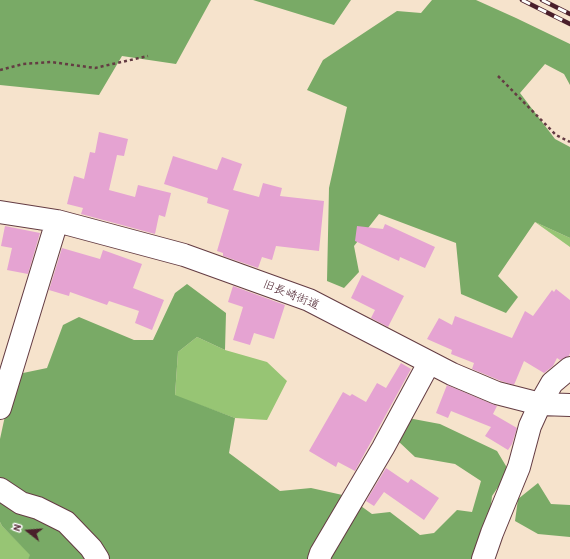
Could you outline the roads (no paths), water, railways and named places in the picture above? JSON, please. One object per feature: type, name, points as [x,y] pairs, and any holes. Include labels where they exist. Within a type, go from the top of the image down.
[{"type":"street","name":"旧長崎街道","points":[[0,212],[57,221],[184,255],[309,300],[452,374],[497,392],[540,404],[570,405]]},
{"type":"street","points":[[1,402],[57,221]]},
{"type":"street","points":[[319,559],[321,553],[383,448],[430,363]]},
{"type":"street","points":[[483,559],[519,468],[530,426],[540,404],[552,383],[570,368]]},
{"type":"street","points":[[0,489],[21,503],[38,508],[66,522],[91,548],[98,559]]},
{"type":"railway","points":[[522,0],[570,24]]},
{"type":"railway","points":[[542,0],[570,14]]}]
